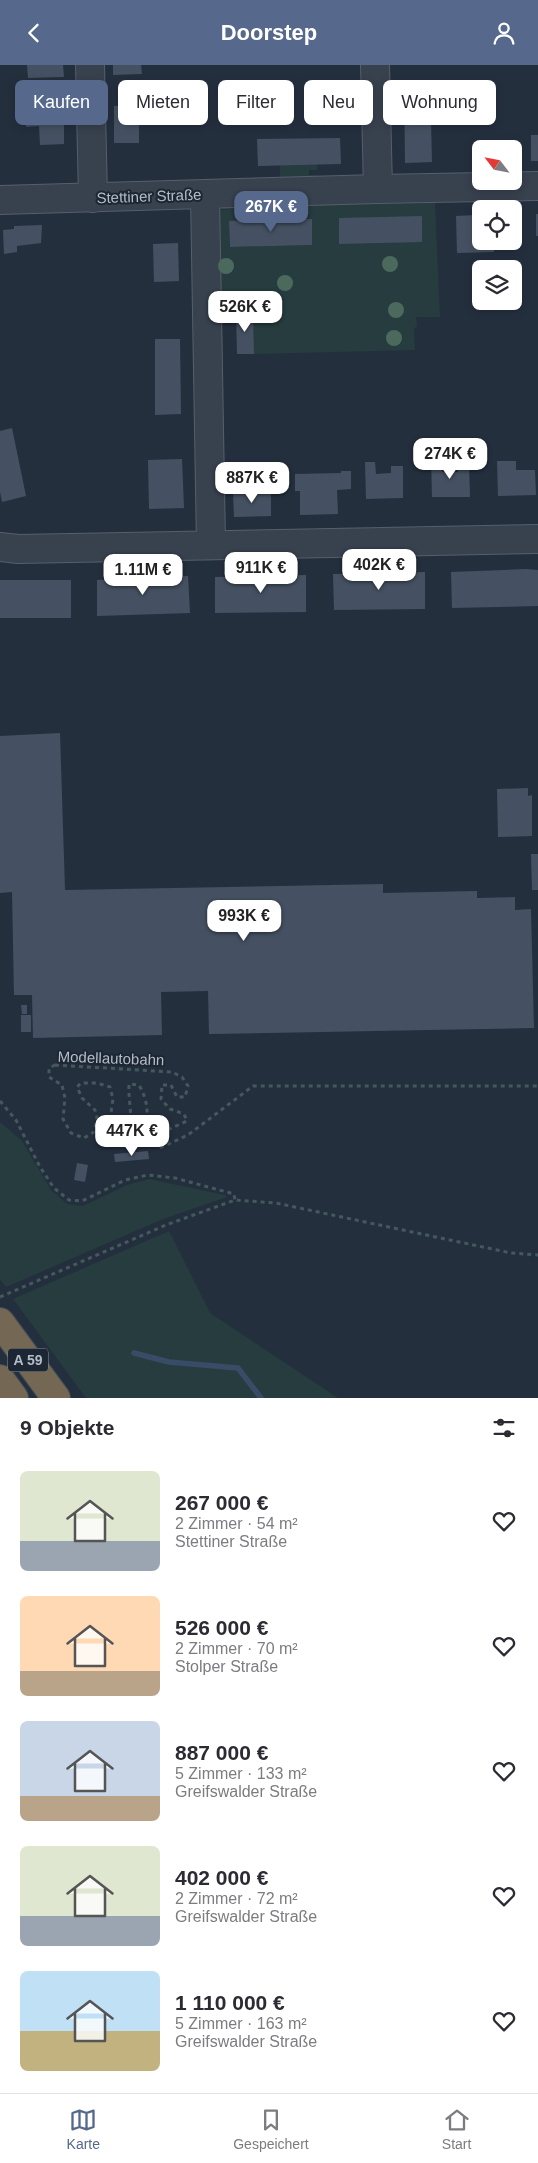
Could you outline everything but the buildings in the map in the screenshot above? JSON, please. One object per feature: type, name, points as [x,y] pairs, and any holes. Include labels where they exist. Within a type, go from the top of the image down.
[{"type":"highway","name":"A 59","points":[[0,1322],[56,1398]]},
{"type":"highway","name":"A 59","points":[[0,1379],[14,1398]]},
{"type":"street","points":[[90,65],[93,198]]},
{"type":"street","points":[[375,65],[378,189]]},
{"type":"street","name":"Stettiner Straße","points":[[0,200],[538,186]]},
{"type":"street","points":[[206,195],[211,545]]},
{"type":"street","points":[[0,547],[18,549],[538,539]]},
{"type":"path","name":"Modellautobahn","points":[[55,1065],[172,1072],[182,1077],[188,1086],[185,1097],[177,1097],[171,1085],[162,1085],[161,1099],[170,1109],[184,1114],[187,1121],[163,1132],[145,1133],[148,1115],[146,1099],[139,1085],[129,1084],[128,1103],[132,1126],[128,1137],[119,1140],[108,1132],[113,1099],[110,1087],[97,1083],[81,1083],[77,1087],[82,1098],[95,1110],[96,1119],[94,1132],[84,1138],[71,1133],[63,1119],[65,1098],[62,1085],[49,1077],[49,1068],[55,1065]]},
{"type":"path","points":[[160,1148],[188,1135],[253,1086],[538,1086]]},
{"type":"path","points":[[0,1101],[16,1120],[40,1167],[54,1188],[69,1200],[82,1201],[125,1180],[148,1175],[175,1178],[234,1193],[235,1200]]},
{"type":"path","points":[[0,1297],[166,1225],[235,1200],[276,1203],[511,1253],[538,1255]]},
{"type":"green space","points":[[317,164],[317,170],[309,170],[309,175],[317,175],[317,178],[280,177],[280,165]]},
{"type":"green space","points":[[435,203],[440,317],[416,317],[417,327],[414,328],[415,350],[254,354],[253,311],[231,312],[219,315],[219,212],[221,210],[246,208],[247,221],[229,221],[230,247],[312,245],[312,220],[293,220],[293,205]]},
{"type":"green space","points":[[289,206],[289,220],[253,221],[253,207]]},
{"type":"green space","points":[[0,1122],[22,1141],[51,1190],[67,1204],[83,1206],[127,1185],[149,1179],[227,1197],[163,1219],[6,1287],[0,1279]]},
{"type":"green space","points":[[169,1231],[210,1313],[338,1398],[86,1398],[13,1299]]},
{"type":"waterway","points":[[134,1353],[169,1362],[238,1368],[261,1398]]}]
